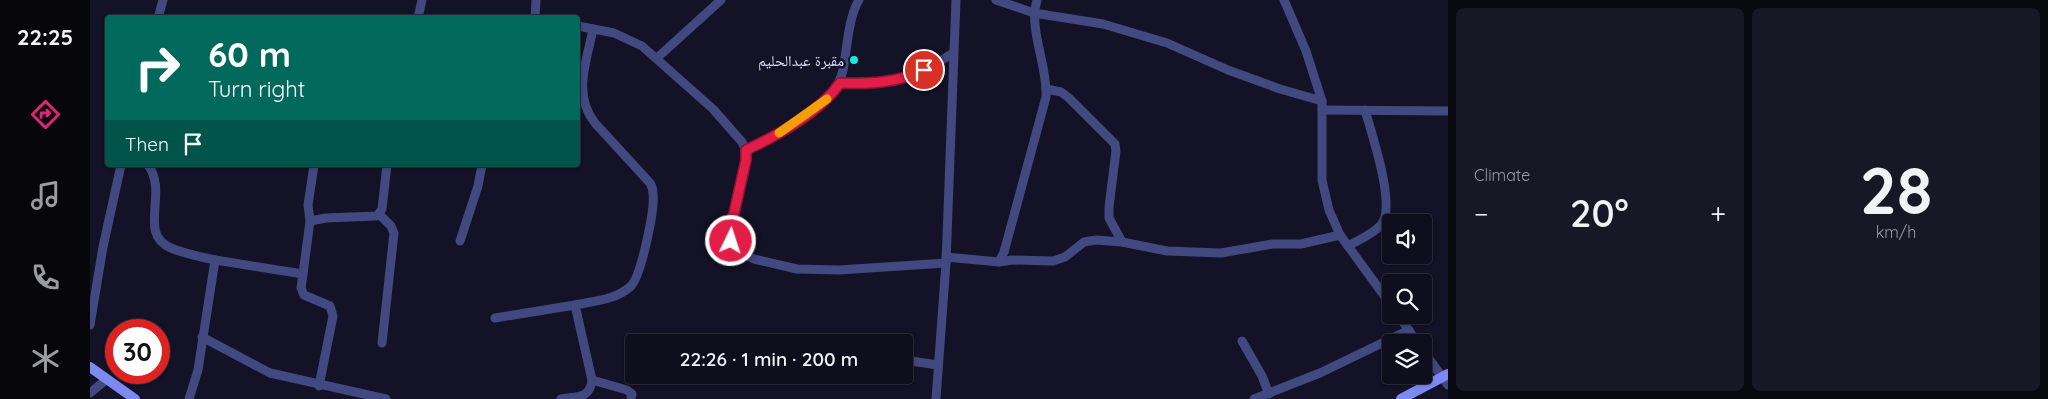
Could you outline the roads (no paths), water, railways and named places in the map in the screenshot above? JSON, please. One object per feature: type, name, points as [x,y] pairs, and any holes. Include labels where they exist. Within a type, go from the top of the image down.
[{"type":"street","points":[[159,15],[163,0]]},
{"type":"street","points":[[419,15],[422,0]]},
{"type":"street","points":[[535,0],[535,15]]},
{"type":"street","points":[[657,58],[721,0]]},
{"type":"street","points":[[746,150],[768,139],[824,103],[840,83],[849,32],[859,0]]},
{"type":"street","points":[[936,399],[946,260],[956,0]]},
{"type":"street","points":[[996,0],[1034,13],[1102,24],[1168,43],[1322,105],[1365,110],[1448,111]]},
{"type":"street","points":[[999,262],[1004,252],[1046,89],[1034,13],[1037,0]]},
{"type":"street","points":[[1284,0],[1306,50],[1322,105],[1322,180],[1328,210],[1340,235],[1382,293]]},
{"type":"street","points":[[580,26],[628,38],[657,58],[713,109],[742,142],[746,150],[746,160],[730,231],[731,241],[740,252],[754,259],[797,269],[839,270],[946,260],[999,262],[1012,260],[1060,260],[1084,242],[1096,240],[1122,242],[1167,251],[1221,253],[1273,244],[1301,244],[1340,235]]},
{"type":"street","points":[[495,318],[612,297],[621,293],[635,282],[640,270],[654,200],[652,188],[650,183],[594,122],[585,109],[582,92],[593,29]]},
{"type":"street","points":[[840,83],[868,84],[912,76],[937,65],[953,54]]},
{"type":"street","points":[[1046,89],[1061,92],[1115,144],[1116,151],[1109,218],[1122,242]]},
{"type":"street","points":[[1348,246],[1376,229],[1385,218],[1386,200],[1382,176],[1365,110]]},
{"type":"street","points":[[90,325],[103,247],[122,167]]},
{"type":"street","points":[[149,167],[157,186],[154,232],[158,239],[170,248],[216,260],[303,274]]},
{"type":"street","points":[[314,167],[308,205],[310,221],[301,288],[304,295],[330,306],[333,316],[319,386]]},
{"type":"street","points":[[310,221],[326,218],[375,217],[382,209],[387,167]]},
{"type":"street","points":[[460,241],[478,186],[482,167]]},
{"type":"street","points":[[379,214],[391,226],[394,234],[382,343]]},
{"type":"street","points":[[189,399],[198,370],[216,260]]},
{"type":"street","points":[[562,399],[586,394],[591,389],[592,380],[575,305]]},
{"type":"street","points":[[1405,324],[1412,334]]},
{"type":"street","points":[[1254,399],[1272,395],[1409,330]]},
{"type":"street","points":[[202,337],[270,374],[386,399]]},
{"type":"street","points":[[1242,341],[1272,395]]},
{"type":"street","points":[[913,361],[938,365]]},
{"type":"street","points":[[1401,399],[1446,379],[1432,362]]},
{"type":"street","points":[[90,367],[105,378]]},
{"type":"street","points":[[592,380],[630,391],[632,399]]},
{"type":"street","points":[[90,393],[105,381]]},
{"type":"street","points":[[114,384],[135,399]]},
{"type":"place","name":"مقبرة عبدالحليم","points":[[854,60]]}]
